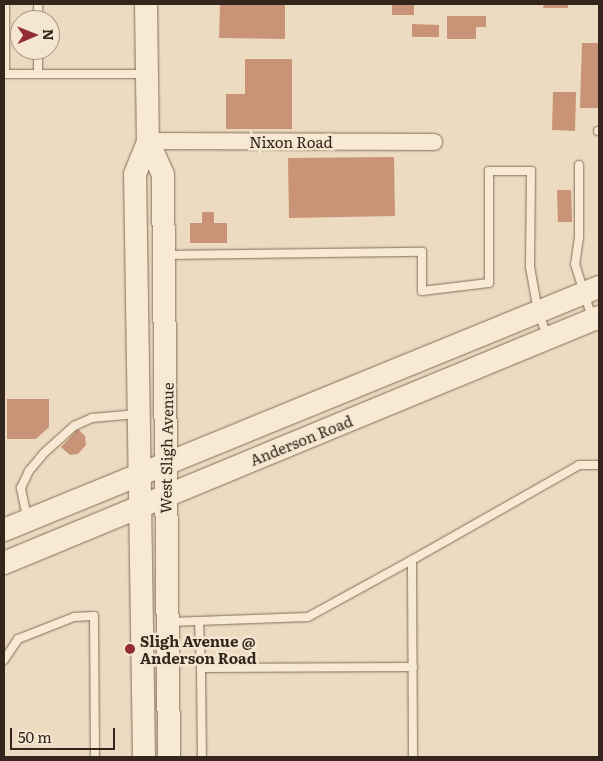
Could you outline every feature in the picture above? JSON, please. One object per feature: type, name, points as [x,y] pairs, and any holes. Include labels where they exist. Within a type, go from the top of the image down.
[{"type":"main road","name":"West Sligh Avenue","points":[[146,4],[144,74],[148,141],[163,175],[167,461],[165,496],[166,622],[169,757]]},
{"type":"main road","name":"West Sligh Avenue","points":[[144,757],[138,507],[140,473],[136,174],[148,141]]},
{"type":"main road","name":"Anderson Road","points":[[4,530],[167,461],[591,290]]},
{"type":"main road","name":"Anderson Road","points":[[4,563],[596,318]]},
{"type":"street","name":"Nixon Road","points":[[148,141],[434,142]]},
{"type":"lane","points":[[5,4],[4,74],[144,74]]},
{"type":"lane","points":[[38,60],[38,74]]},
{"type":"lane","points":[[579,165],[579,238],[575,264],[591,290],[596,318]]},
{"type":"lane","points":[[164,255],[422,252],[422,292],[489,283],[488,171],[531,171],[530,267],[538,311],[548,338]]},
{"type":"lane","points":[[28,519],[21,488],[29,471],[44,453],[74,426],[92,418],[139,414]]},
{"type":"lane","points":[[166,622],[308,617],[579,465],[599,465]]},
{"type":"lane","points":[[412,560],[414,757]]},
{"type":"lane","points":[[4,660],[18,639],[74,617],[94,616],[96,757]]},
{"type":"lane","points":[[199,622],[202,757]]},
{"type":"lane","points":[[201,668],[412,667]]},
{"type":"building","points":[[220,4],[285,4],[285,39],[219,38]]},
{"type":"building","points":[[392,4],[414,4],[414,15],[392,15]]},
{"type":"building","points":[[544,4],[568,4],[568,8],[543,8]]},
{"type":"building","points":[[447,16],[486,16],[486,27],[476,27],[476,39],[447,39]]},
{"type":"building","points":[[412,24],[439,25],[439,37],[412,37]]},
{"type":"building","points":[[582,43],[599,43],[599,108],[580,108]]},
{"type":"building","points":[[245,59],[292,59],[292,129],[226,129],[226,94],[245,94]]},
{"type":"building","points":[[553,92],[576,92],[575,131],[552,130]]},
{"type":"building","points":[[394,157],[395,216],[289,218],[288,158]]},
{"type":"building","points":[[557,190],[571,190],[572,222],[558,222]]},
{"type":"building","points":[[202,212],[214,212],[214,223],[227,223],[227,243],[190,243],[190,223],[202,223]]},
{"type":"building","points":[[7,399],[49,399],[49,427],[36,439],[7,439]]},
{"type":"building","points":[[78,429],[85,436],[86,445],[78,454],[70,455],[61,447]]},
{"type":"place","name":"Sligh Avenue @ Anderson Road","points":[[130,649]]}]
